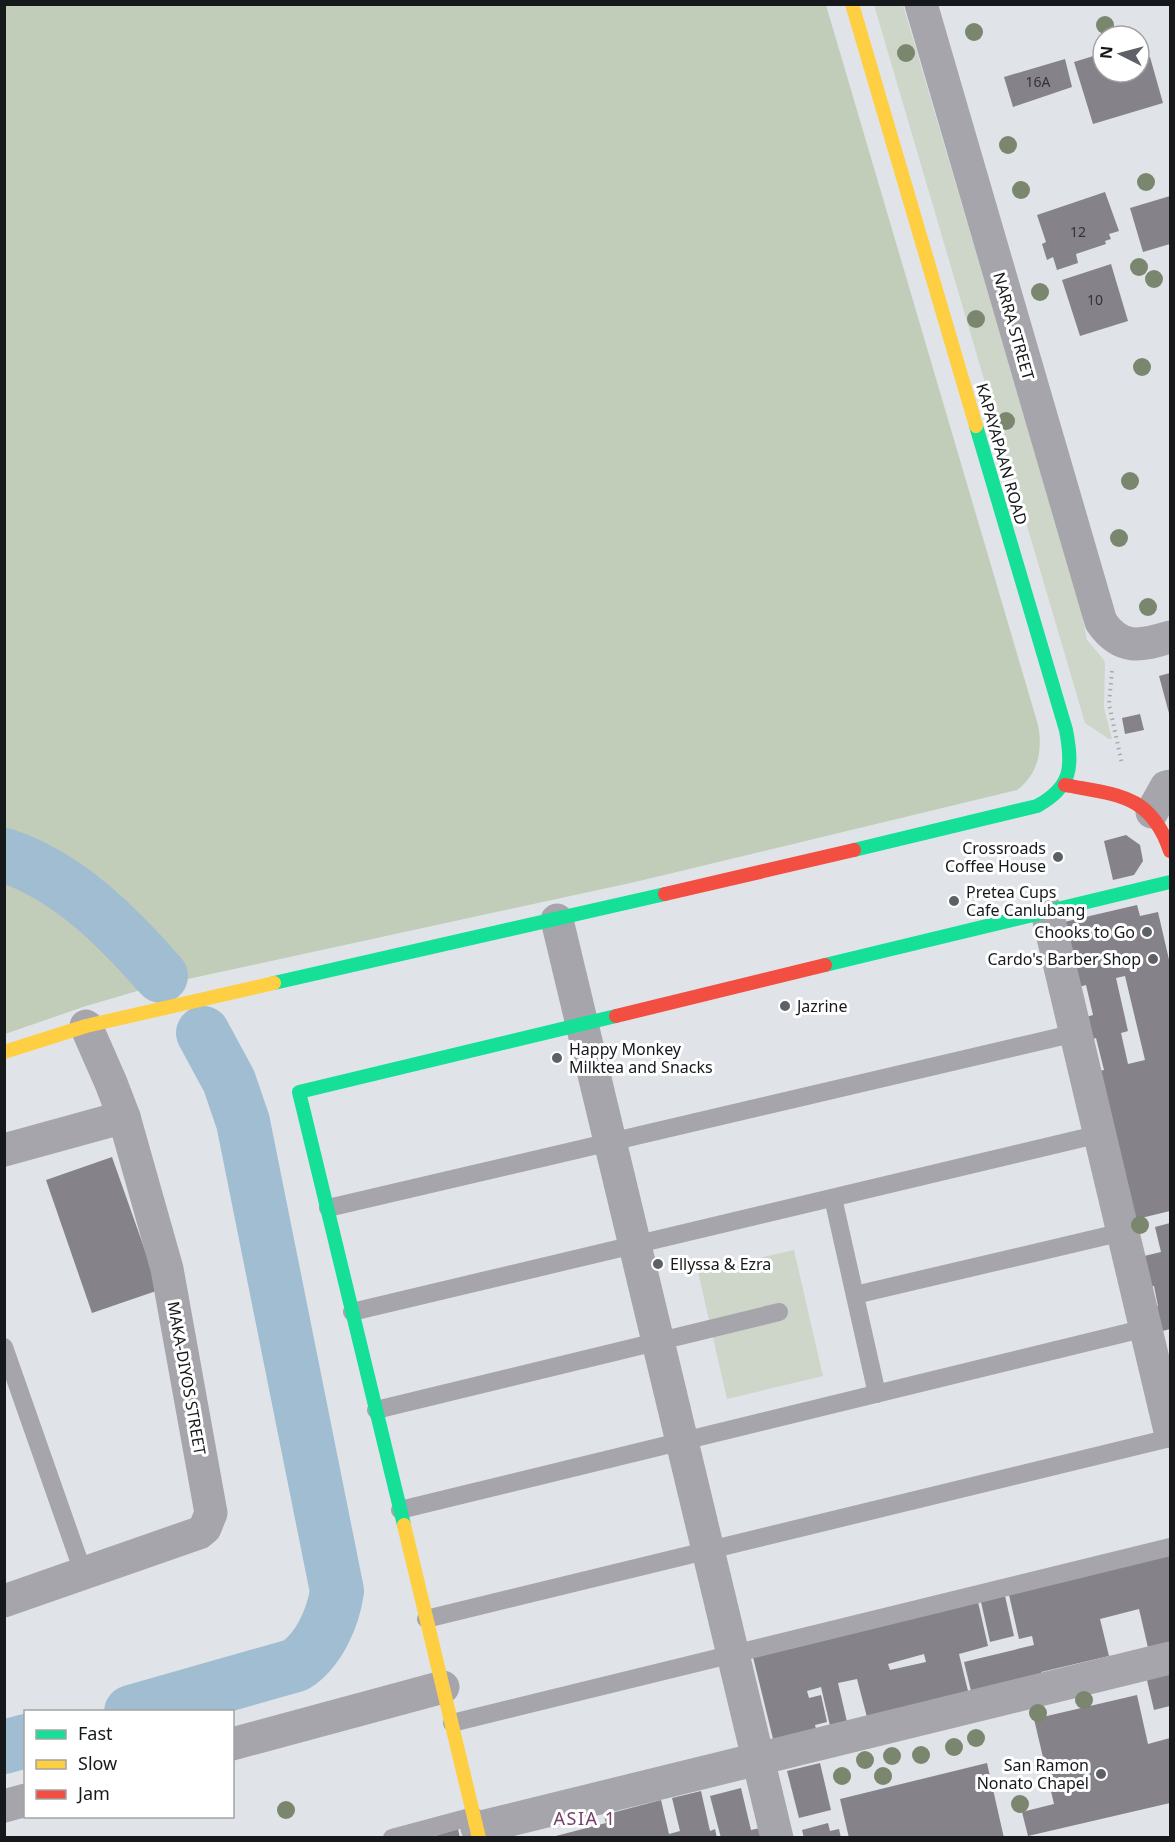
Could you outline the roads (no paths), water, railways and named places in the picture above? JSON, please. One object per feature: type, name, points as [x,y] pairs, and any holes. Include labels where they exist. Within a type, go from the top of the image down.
[{"type":"street","name":"KAPAYAPAAN ROAD","points":[[852,4],[1066,730],[1070,747],[1070,762],[1065,785]]},
{"type":"street","name":"NARRA STREET","points":[[921,4],[1101,622],[1119,641],[1132,644],[1148,644],[1170,637]]},
{"type":"street","points":[[4,1052],[87,1026],[151,1010],[557,921],[1037,806],[1049,801],[1065,785],[1134,801],[1152,812],[1165,833],[1170,851]]},
{"type":"street","points":[[1152,812],[1166,787],[1170,786]]},
{"type":"street","points":[[1170,882],[299,1092],[477,1827],[1170,1658]]},
{"type":"street","points":[[1047,912],[1170,1431]]},
{"type":"street","points":[[557,921],[777,1838]]},
{"type":"street","name":"MAKA-DIYOS STREET","points":[[4,1601],[199,1533],[205,1528],[211,1513],[167,1269],[124,1117],[87,1026]]},
{"type":"street","points":[[4,1150],[124,1117]]},
{"type":"street","points":[[234,1743],[443,1687]]},
{"type":"street","points":[[4,1806],[24,1801]]},
{"type":"lane","points":[[328,1208],[1076,1033]]},
{"type":"lane","points":[[352,1312],[1100,1134]]},
{"type":"lane","points":[[833,1198],[877,1394]]},
{"type":"lane","points":[[855,1295],[1123,1232]]},
{"type":"lane","points":[[376,1410],[779,1312]]},
{"type":"lane","points":[[400,1510],[1146,1328]]},
{"type":"lane","points":[[4,1347],[84,1575]]},
{"type":"lane","points":[[426,1619],[1170,1438]]},
{"type":"lane","points":[[452,1723],[1170,1547]]},
{"type":"lane","points":[[392,1838],[477,1827]]},
{"type":"waterway","points":[[4,855],[49,876],[90,905],[127,939],[161,976]]},
{"type":"waterway","points":[[138,1710],[296,1665],[312,1651],[324,1632],[337,1591],[243,1122],[229,1081],[203,1033]]},
{"type":"waterway","points":[[4,1747],[24,1742]]},
{"type":"place","name":"Crossroads Coffee House","points":[[1058,857]]},
{"type":"place","name":"Pretea Cups Cafe Canlubang","points":[[954,901]]},
{"type":"place","name":"Chooks to Go","points":[[1147,932]]},
{"type":"place","name":"Cardo's Barber Shop","points":[[1153,959]]},
{"type":"place","name":"Jazrine","points":[[785,1006]]},
{"type":"place","name":"Happy Monkey Milktea and Snacks","points":[[557,1058]]},
{"type":"place","name":"Ellyssa & Ezra","points":[[658,1264]]},
{"type":"place","name":"San Ramon Nonato Chapel","points":[[1101,1774]]},
{"type":"district","name":"ASIA 1","points":[[585,1819]]}]
